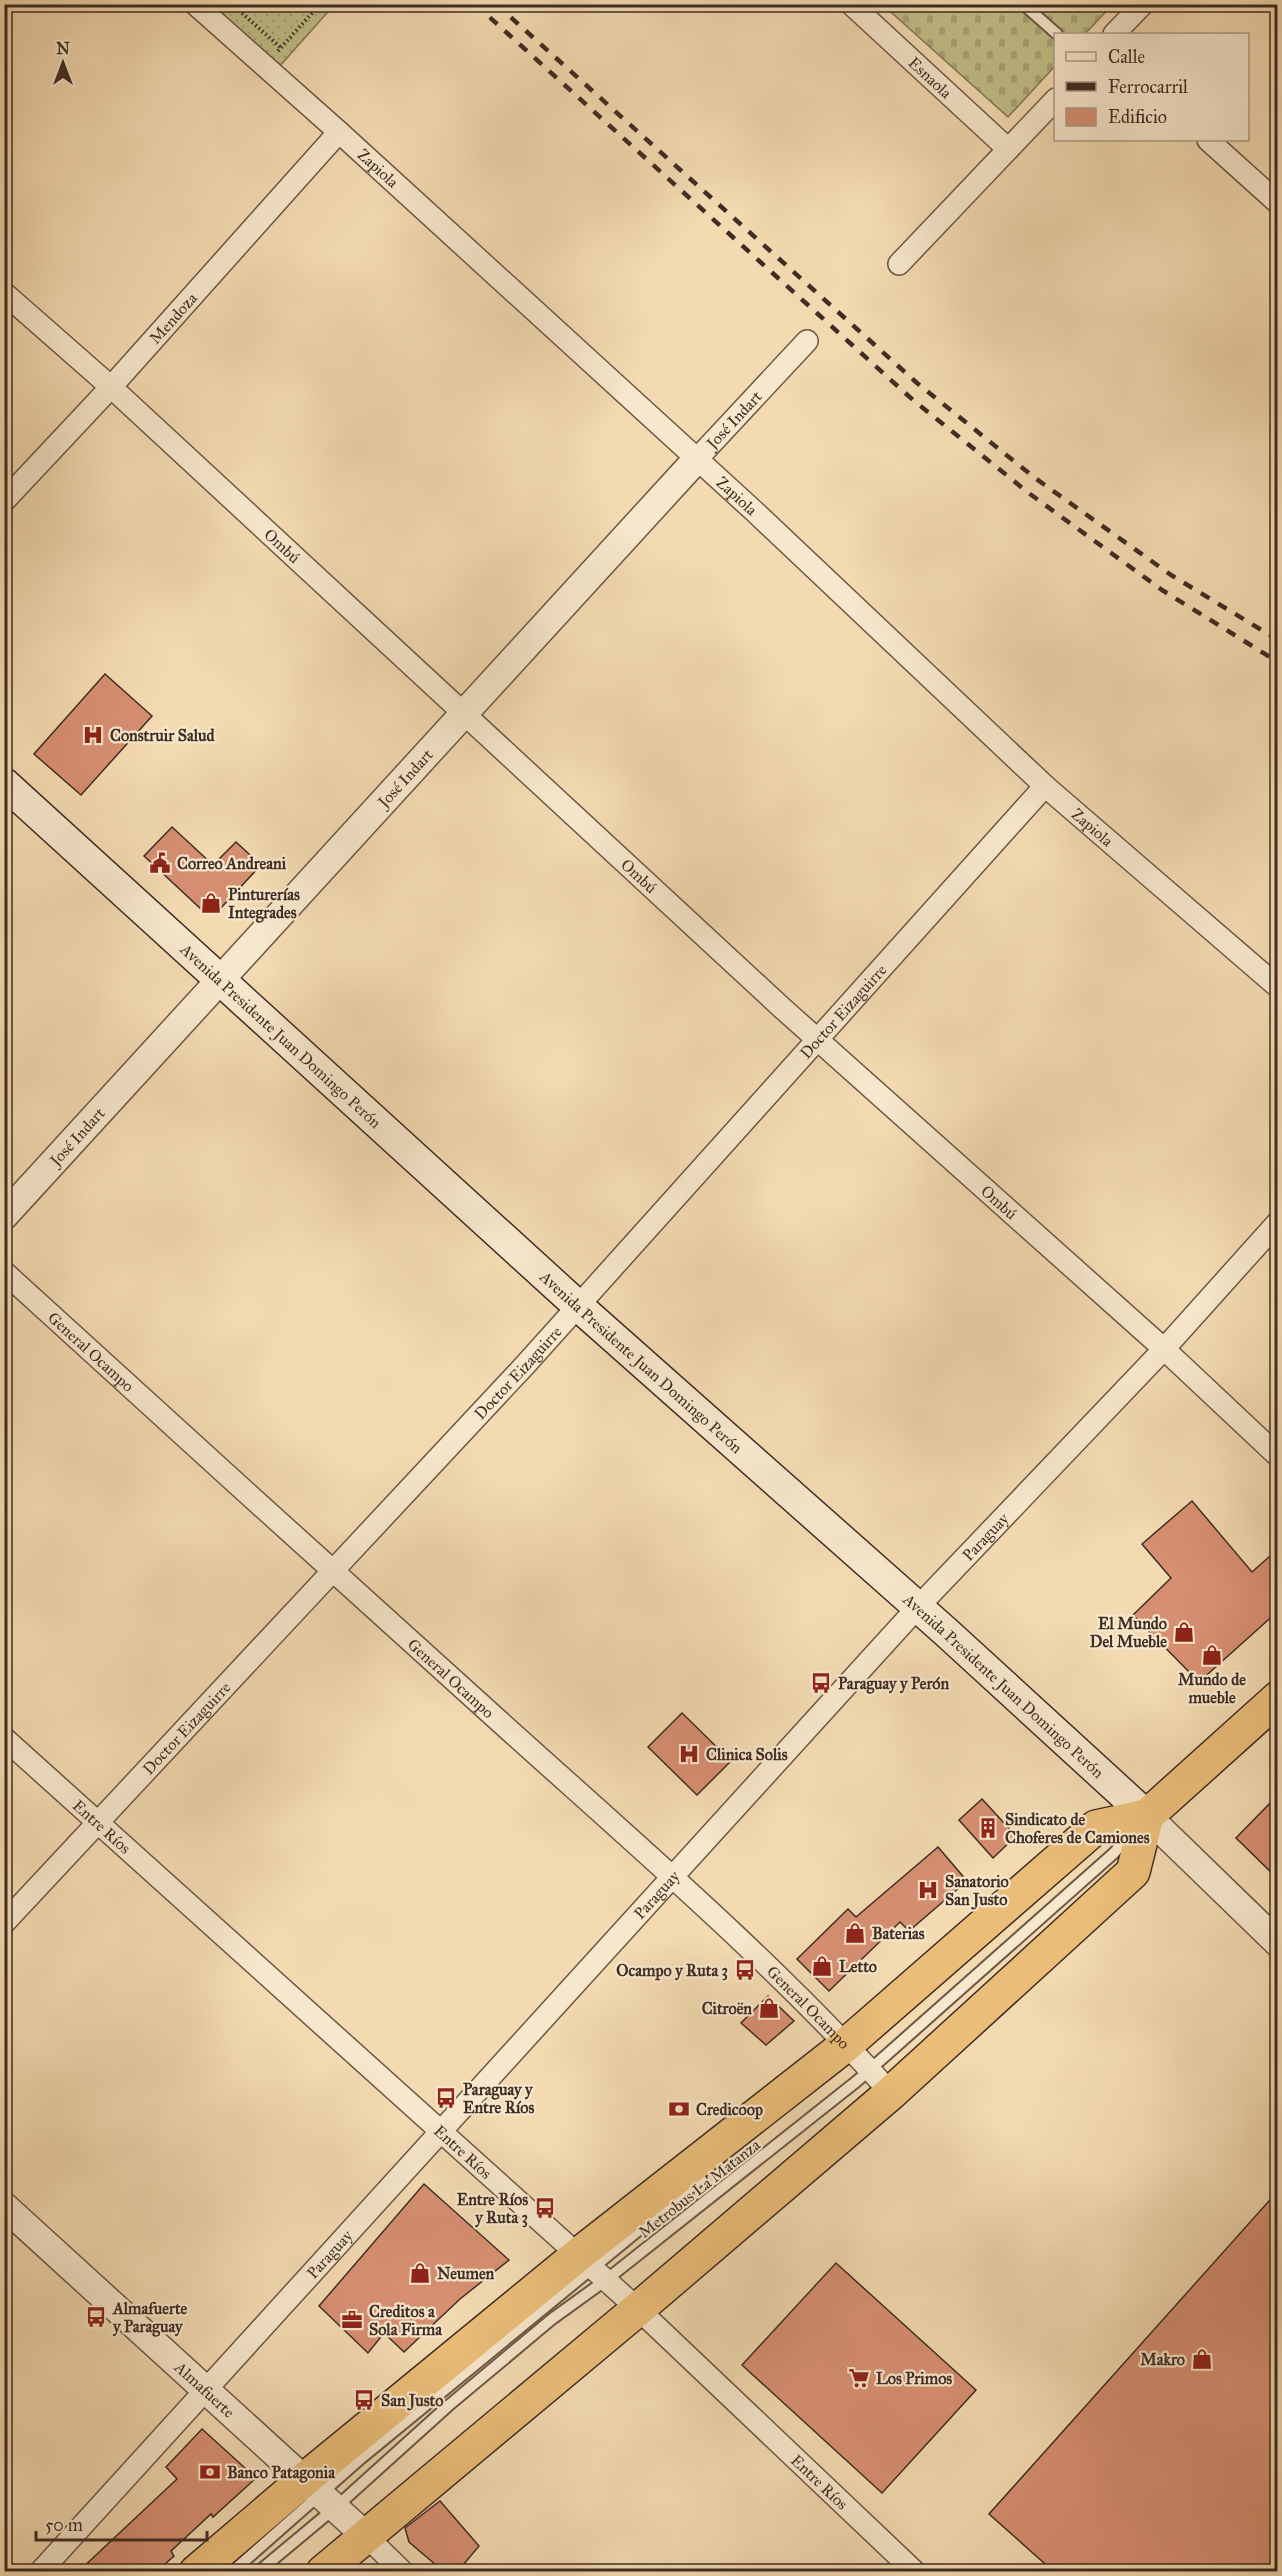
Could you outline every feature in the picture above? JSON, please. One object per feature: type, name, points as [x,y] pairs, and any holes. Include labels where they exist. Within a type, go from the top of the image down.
[{"type":"highway","points":[[196,2571],[321,2493],[592,2268],[1096,1827],[1147,1816],[1278,1698]]},
{"type":"highway","points":[[322,2571],[638,2309],[880,2081],[1133,1872],[1147,1816]]},
{"type":"main road","name":"Avenida Presidente Juan Domingo Perón","points":[[4,783],[577,1305],[1147,1816]]},
{"type":"street","name":"Zapiola","points":[[195,4],[339,132],[697,459],[1045,786],[1278,987]]},
{"type":"street","name":"Esnaola","points":[[852,4],[1008,149]]},
{"type":"street","points":[[1115,33],[1143,4]]},
{"type":"street","points":[[899,264],[1054,101]]},
{"type":"street","name":"Mendoza","points":[[4,501],[111,387],[339,132]]},
{"type":"street","points":[[1209,141],[1278,203]]},
{"type":"street","name":"Ombú","points":[[4,293],[111,387],[466,713],[818,1041],[1164,1349],[1278,1456]]},
{"type":"street","name":"José Indart","points":[[4,1216],[807,341]]},
{"type":"street","name":"Doctor Eizaguirre","points":[[4,1923],[526,1364],[1045,786]]},
{"type":"street","name":"Paraguay","points":[[40,2571],[917,1608],[1164,1349],[1278,1222]]},
{"type":"street","name":"General Ocampo","points":[[4,1272],[331,1571],[756,1953],[880,2081]]},
{"type":"street","name":"Entre Ríos","points":[[4,1738],[638,2309],[915,2571]]},
{"type":"street","name":"Avenida Presidente Juan Domingo Perón","points":[[1147,1816],[1278,1943]]},
{"type":"street","name":"Almafuerte","points":[[4,2206],[321,2493],[403,2571]]},
{"type":"lane","points":[[1023,4],[1056,33]]},
{"type":"lane","points":[[791,2102],[846,2044]]},
{"type":"lane","name":"Metrobus La Matanza","points":[[592,2268],[880,2081]]},
{"type":"lane","name":"Metrobus La Matanza","points":[[592,2268],[710,2172]]},
{"type":"lane","points":[[232,2571],[321,2493]]},
{"type":"lane","points":[[258,2571],[321,2493]]},
{"type":"path","points":[[232,4],[281,48]]},
{"type":"path","points":[[264,66],[320,4]]},
{"type":"green space","points":[[209,5],[334,5],[279,67]]},
{"type":"green space","points":[[883,5],[1112,5],[1086,33],[1054,33],[1054,67],[1008,117]]},
{"type":"building","name":"Construir Salud","points":[[105,674],[152,716],[81,795],[34,754]]},
{"type":"building","points":[[172,827],[213,865],[236,842],[261,865],[219,910],[201,909],[144,856]]},
{"type":"building","points":[[1192,1501],[1252,1572],[1278,1549],[1278,1611],[1199,1682],[1133,1615],[1171,1578],[1142,1544]]},
{"type":"building","name":"Clinica Solis","points":[[682,1713],[731,1761],[697,1795],[648,1747]]},
{"type":"building","points":[[1278,1795],[1278,1879],[1236,1838]]},
{"type":"building","name":"Sindicato de Choferes de Camiones","points":[[982,1799],[1016,1836],[993,1858],[959,1820]]},
{"type":"building","points":[[938,1847],[967,1881],[909,1931],[900,1922],[829,1991],[797,1959],[848,1909],[856,1917]]},
{"type":"building","name":"Citroën","points":[[768,1996],[794,2021],[766,2045],[741,2023]]},
{"type":"building","name":"Neumen","points":[[424,2184],[509,2260],[460,2299],[404,2352],[384,2333],[368,2353],[319,2306]]},
{"type":"building","name":"Makro","points":[[1278,2191],[1278,2571],[1053,2571],[989,2514]]},
{"type":"building","name":"Los Primos","points":[[836,2263],[976,2390],[882,2493],[742,2365]]},
{"type":"building","points":[[202,2429],[256,2478],[213,2517],[211,2514],[171,2551],[174,2556],[157,2571],[79,2571],[177,2479],[166,2467]]},
{"type":"building","points":[[440,2501],[479,2546],[458,2571],[443,2571],[409,2542],[405,2528]]},
{"type":"railway","points":[[475,4],[913,400],[1030,494],[1162,590],[1278,662]]},
{"type":"railway","points":[[496,4],[917,383],[1035,478],[1171,575],[1278,640]]},
{"type":"place","name":"Construir Salud","points":[[93,735]]},
{"type":"place","name":"Correo Andreani","points":[[160,863]]},
{"type":"place","name":"Pinturerías Integrades","points":[[211,903]]},
{"type":"place","name":"El Mundo Del Mueble","points":[[1184,1632]]},
{"type":"place","name":"Mundo de mueble","points":[[1212,1655]]},
{"type":"place","name":"Paraguay y Perón","points":[[821,1683]]},
{"type":"place","name":"Clinica Solis","points":[[689,1754]]},
{"type":"place","name":"Sindicato de Choferes de Camiones","points":[[988,1828]]},
{"type":"place","name":"Sanatorio San Justo","points":[[928,1890]]},
{"type":"place","name":"Baterias","points":[[855,1933]]},
{"type":"place","name":"Letto","points":[[822,1966]]},
{"type":"place","name":"Ocampo y Ruta 3","points":[[745,1970]]},
{"type":"place","name":"Citroën","points":[[769,2008]]},
{"type":"place","name":"Paraguay y Entre Ríos","points":[[446,2098]]},
{"type":"place","name":"Credicoop","points":[[679,2109]]},
{"type":"place","name":"Entre Ríos y Ruta 3","points":[[545,2208]]},
{"type":"place","name":"Neumen","points":[[420,2273]]},
{"type":"place","name":"Almafuerte y Paraguay","points":[[96,2317]]},
{"type":"place","name":"Creditos a Sola Firma","points":[[352,2320]]},
{"type":"place","name":"Makro","points":[[1202,2359]]},
{"type":"place","name":"Los Primos","points":[[859,2378]]},
{"type":"place","name":"San Justo","points":[[364,2400]]},
{"type":"place","name":"Banco Patagonia","points":[[210,2472]]}]
